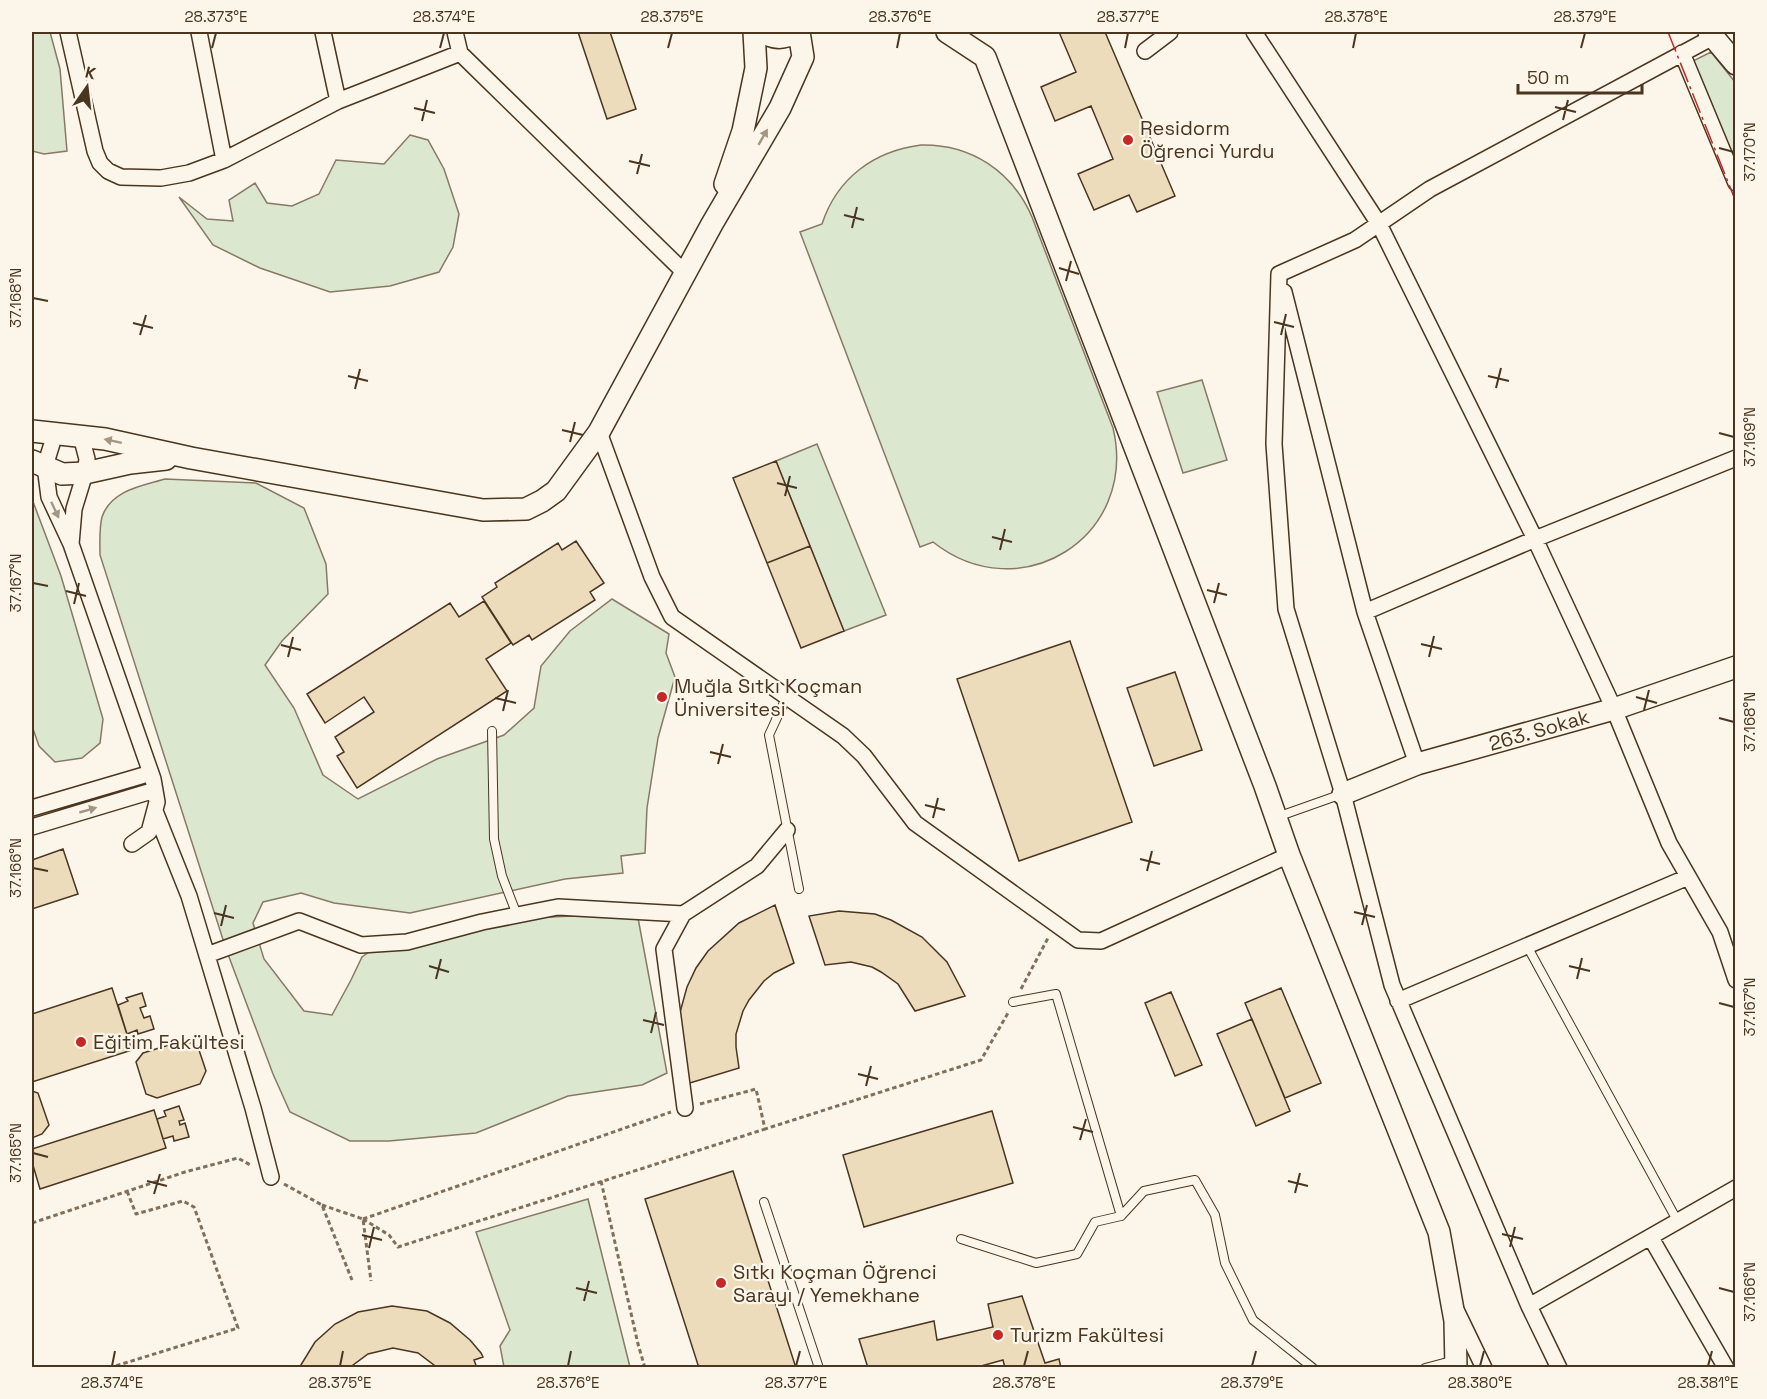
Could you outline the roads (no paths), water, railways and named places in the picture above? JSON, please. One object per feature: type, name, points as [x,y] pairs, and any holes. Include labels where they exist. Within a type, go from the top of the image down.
[{"type":"street","points":[[68,32],[95,151],[100,163],[108,171],[121,177],[161,178],[189,173],[224,160],[338,100],[460,52]]},
{"type":"street","points":[[199,32],[224,160]]},
{"type":"street","points":[[323,32],[338,100]]},
{"type":"street","points":[[455,32],[460,52],[685,273]]},
{"type":"street","points":[[712,224],[743,131],[756,68],[754,32]]},
{"type":"street","points":[[32,431],[105,439],[191,458],[483,510],[526,509],[556,491],[599,432],[712,224],[780,108],[803,57],[797,32],[783,38],[775,38],[763,32]]},
{"type":"street","points":[[947,32],[985,57],[1289,855],[1439,1232],[1452,1301],[1456,1364]]},
{"type":"street","points":[[1145,51],[1170,32]]},
{"type":"street","points":[[1254,32],[1379,224],[1535,539],[1614,709],[1669,843],[1720,932],[1734,971]]},
{"type":"street","points":[[1279,274],[1355,240],[1430,189],[1682,53],[1711,34],[1736,64]]},
{"type":"street","points":[[1682,53],[1736,183]]},
{"type":"street","points":[[1279,274],[1365,612],[1417,764]]},
{"type":"street","points":[[1279,274],[1274,444],[1286,609],[1343,794],[1392,986],[1529,1306],[1558,1368]]},
{"type":"street","points":[[599,432],[652,576],[672,617],[843,735],[864,756],[915,823],[1078,940],[1101,941],[1289,855]]},
{"type":"street","points":[[55,434],[38,464],[49,497],[71,544],[155,790],[157,802],[149,832],[132,844]]},
{"type":"street","points":[[71,544],[74,509],[87,459],[81,436]]},
{"type":"street","points":[[38,464],[62,474],[85,473],[155,459],[191,458]]},
{"type":"street","points":[[1365,612],[1535,539],[1736,458]]},
{"type":"street","name":"263. Sokak","points":[[1343,794],[1417,764],[1614,709],[1736,667]]},
{"type":"street","points":[[32,808],[151,773]]},
{"type":"street","points":[[32,827],[155,790]]},
{"type":"street","points":[[155,811],[189,896],[272,1177]]},
{"type":"street","points":[[685,1108],[664,949],[682,914],[757,866],[787,830]]},
{"type":"street","points":[[1398,1001],[1688,877]]},
{"type":"street","points":[[207,955],[299,921],[361,945],[407,942],[482,922],[558,907],[682,914]]},
{"type":"street","points":[[1529,1306],[1736,1188]]},
{"type":"street","points":[[1651,1238],[1726,1368]]},
{"type":"street","points":[[1452,1301],[1484,1368]]},
{"type":"lane","points":[[787,696],[769,735],[799,889]]},
{"type":"lane","points":[[492,731],[494,839],[502,876],[516,915]]},
{"type":"lane","points":[[1276,818],[1343,794]]},
{"type":"lane","points":[[1527,946],[1678,1222]]},
{"type":"lane","points":[[1013,1002],[1056,994],[1121,1216]]},
{"type":"lane","points":[[961,1239],[1036,1263],[1077,1254],[1095,1222],[1121,1216],[1144,1191],[1195,1180],[1215,1215],[1225,1263],[1253,1320],[1312,1368]]},
{"type":"lane","points":[[764,1202],[819,1368]]},
{"type":"lane","points":[[1425,1368],[1456,1364]]},
{"type":"place","name":"Residorm Öğrenci Yurdu","points":[[1128,140]]},
{"type":"place","name":"Muğla Sıtkı Koçman Üniversitesi","points":[[662,697]]},
{"type":"place","name":"Eğitim Fakültesi","points":[[81,1042]]},
{"type":"place","name":"Sıtkı Koçman Öğrenci Sarayı / Yemekhane","points":[[721,1283]]},
{"type":"place","name":"Turizm Fakültesi","points":[[998,1335]]}]
